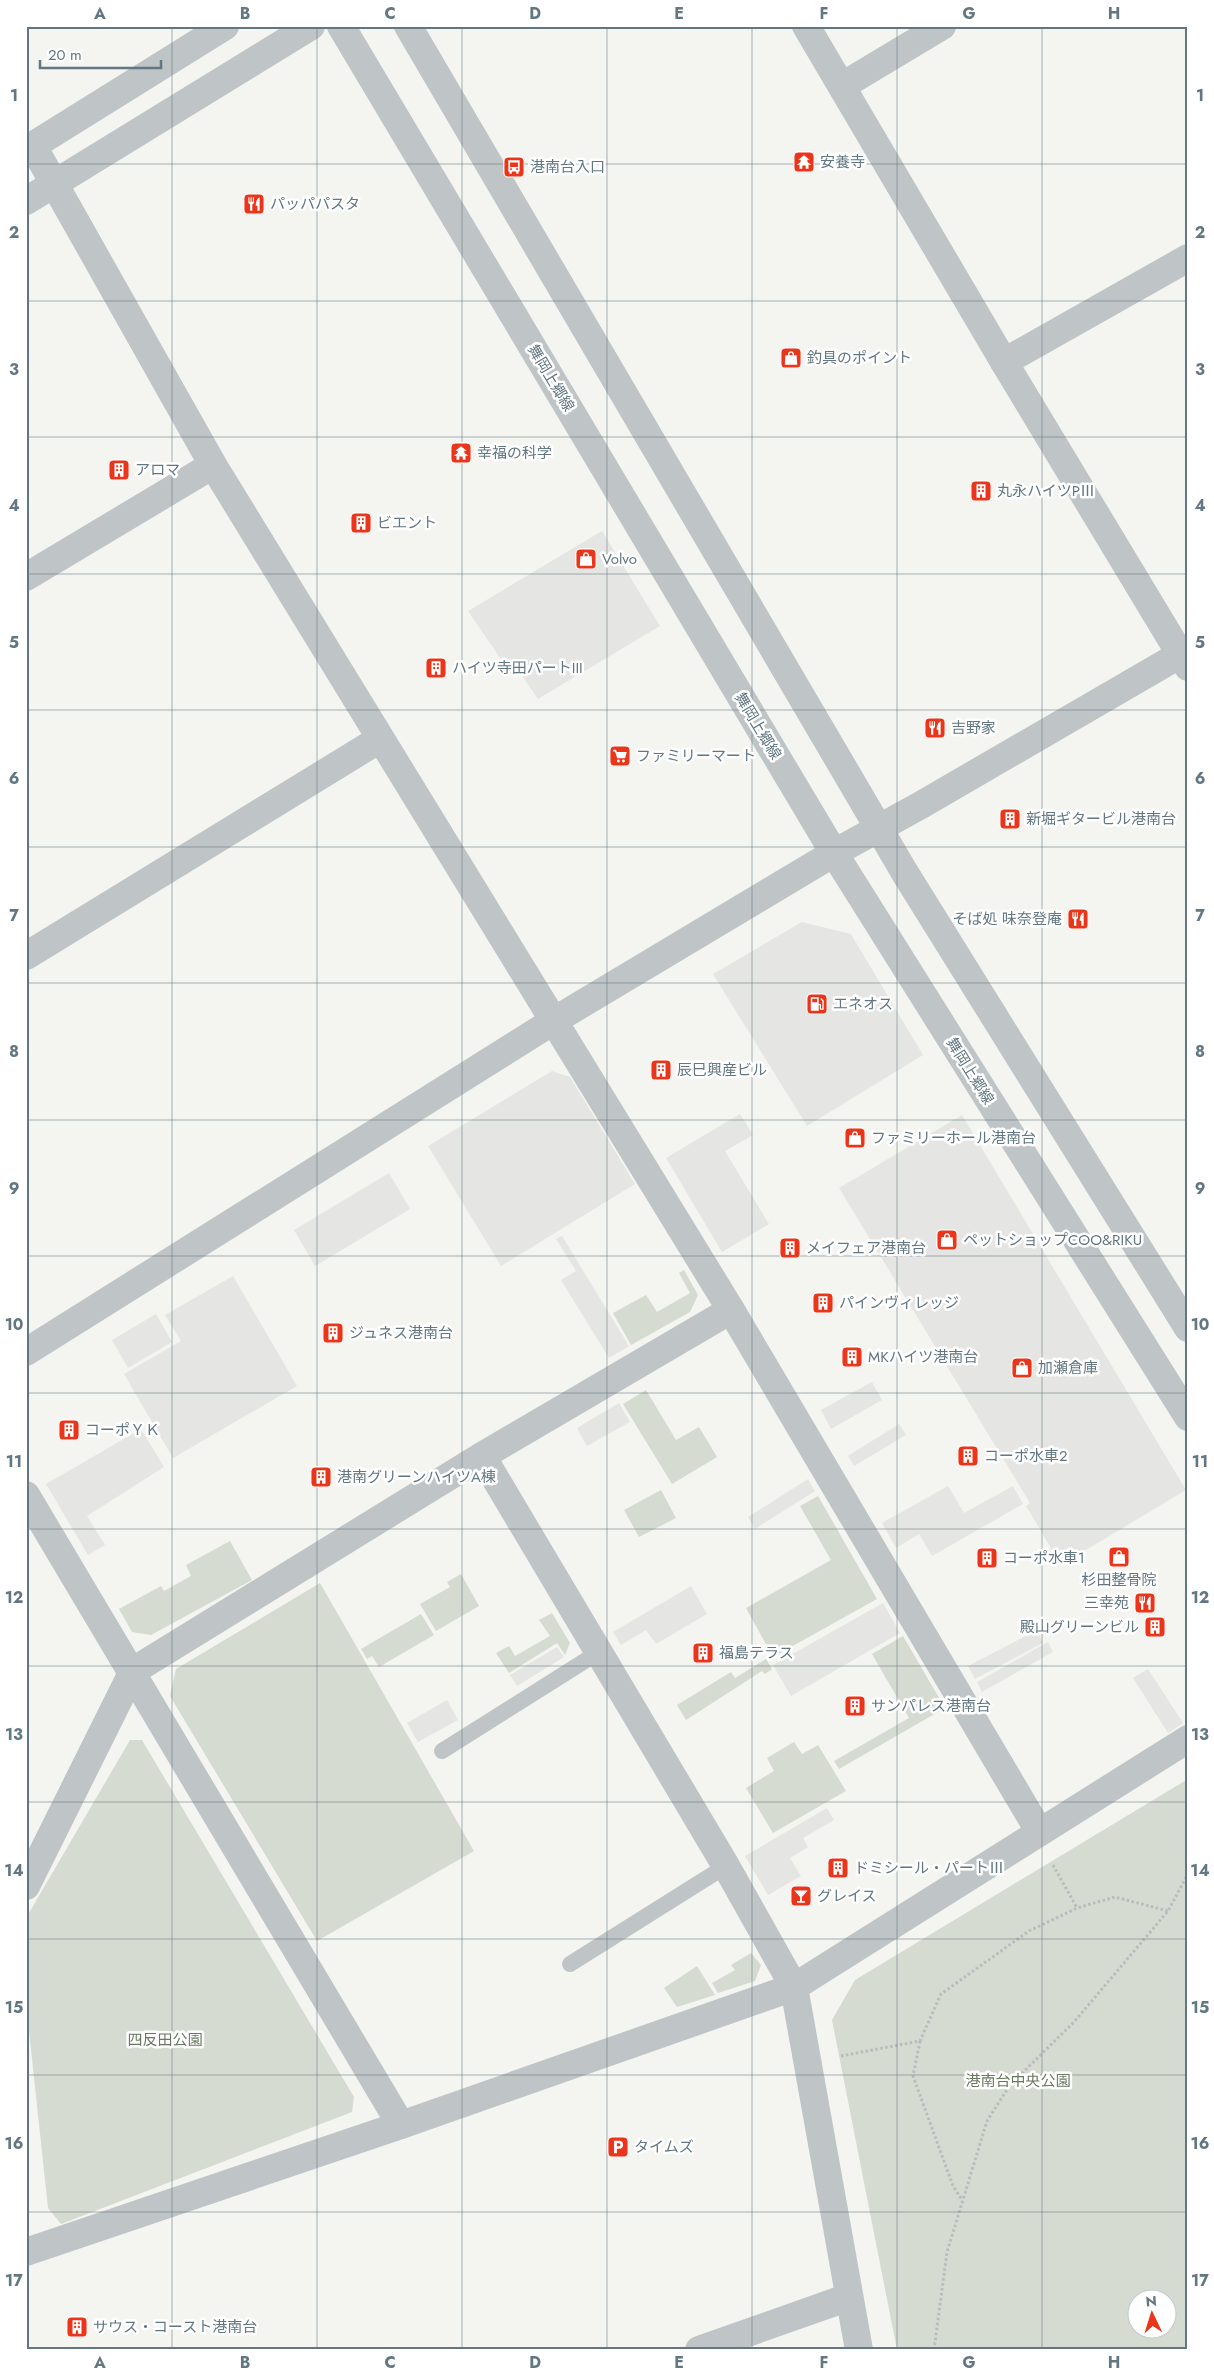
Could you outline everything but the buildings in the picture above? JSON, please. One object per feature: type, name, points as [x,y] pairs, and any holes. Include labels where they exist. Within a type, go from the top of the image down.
[{"type":"street","points":[[225,26],[30,148],[54,185],[213,465],[380,739],[555,1020],[731,1310],[1039,1830]]},
{"type":"street","points":[[26,201],[311,26]]},
{"type":"street","name":"舞岡上郷線","points":[[341,26],[834,853],[1188,1417]]},
{"type":"street","points":[[408,26],[879,829],[1188,1328]]},
{"type":"street","points":[[26,1352],[555,1020],[834,853],[1185,657],[1004,362],[806,26]]},
{"type":"street","points":[[842,86],[942,26]]},
{"type":"street","points":[[1004,362],[1188,258]]},
{"type":"street","points":[[26,577],[213,465]]},
{"type":"street","points":[[26,956],[380,739]]},
{"type":"street","points":[[26,1886],[133,1672],[482,1456],[731,1310]]},
{"type":"street","points":[[482,1456],[726,1866],[794,1987],[859,2350]]},
{"type":"street","points":[[26,1495],[401,2125]]},
{"type":"street","points":[[26,2252],[401,2125],[794,1987],[1039,1830],[1188,1739]]},
{"type":"street","points":[[699,2350],[849,2297]]},
{"type":"lane","points":[[442,1751],[599,1652]]},
{"type":"lane","points":[[570,1964],[726,1866]]},
{"type":"path","points":[[1051,1860],[1077,1908]]},
{"type":"path","points":[[934,2350],[947,2252],[987,2121],[1010,2085],[1074,2022],[1168,1911],[1188,1874]]},
{"type":"path","points":[[962,2200],[953,2186],[913,2076],[920,2041],[942,1994],[1029,1931],[1077,1908],[1115,1897],[1168,1911]]},
{"type":"path","points":[[831,2057],[920,2041]]},
{"type":"shaded area","points":[[602,531],[660,626],[538,699],[518,670],[511,674],[468,611]]},
{"type":"shaded area","points":[[802,922],[851,934],[923,1055],[807,1126],[713,974]]},
{"type":"shaded area","points":[[552,1071],[570,1077],[635,1184],[501,1266],[428,1146]]},
{"type":"shaded area","points":[[740,1114],[753,1135],[725,1151],[769,1224],[722,1252],[666,1158]]},
{"type":"shaded area","points":[[962,1115],[1186,1490],[1061,1565],[1026,1506],[1030,1503],[839,1188]]},
{"type":"shaded area","points":[[389,1173],[410,1209],[315,1266],[294,1230]]},
{"type":"shaded area","points":[[562,1236],[629,1346],[609,1358],[561,1280],[576,1271],[556,1239]]},
{"type":"shaded area","points":[[233,1276],[297,1386],[173,1458],[124,1374],[181,1341],[165,1315]]},
{"type":"shaded area","points":[[156,1314],[172,1342],[128,1368],[112,1340]]},
{"type":"shaded area","points":[[872,1382],[882,1400],[831,1429],[821,1410]]},
{"type":"shaded area","points":[[619,1403],[630,1422],[587,1446],[577,1428]]},
{"type":"shaded area","points":[[899,1424],[906,1435],[854,1466],[848,1456]]},
{"type":"shaded area","points":[[141,1429],[164,1467],[87,1516],[105,1545],[88,1555],[46,1484]]},
{"type":"shaded area","points":[[808,1479],[815,1491],[755,1529],[748,1517]]},
{"type":"shaded area","points":[[948,1486],[964,1513],[1013,1486],[1023,1504],[932,1556],[919,1534],[896,1548],[882,1523]]},
{"type":"shaded area","points":[[691,1586],[707,1614],[656,1644],[646,1630],[621,1645],[613,1632]]},
{"type":"shaded area","points":[[883,1603],[900,1633],[791,1696],[773,1665]]},
{"type":"shaded area","points":[[1037,1630],[1043,1643],[975,1679],[968,1666]]},
{"type":"shaded area","points":[[1048,1642],[1053,1652],[982,1692],[977,1682]]},
{"type":"shaded area","points":[[557,1647],[564,1657],[517,1686],[510,1675]]},
{"type":"shaded area","points":[[1148,1669],[1183,1723],[1168,1733],[1133,1678]]},
{"type":"shaded area","points":[[447,1700],[458,1720],[418,1742],[407,1723]]},
{"type":"shaded area","points":[[827,1808],[834,1820],[803,1838],[808,1847],[790,1858],[801,1876],[768,1895],[745,1856]]},
{"type":"green space","points":[[684,1270],[698,1295],[690,1312],[631,1345],[613,1313],[646,1295],[657,1312],[690,1293],[679,1273]]},
{"type":"green space","points":[[646,1390],[676,1440],[699,1427],[717,1457],[672,1484],[623,1404]]},
{"type":"green space","points":[[661,1490],[676,1518],[639,1537],[624,1510]]},
{"type":"green space","points":[[818,1496],[877,1599],[773,1657],[746,1608],[831,1560],[800,1506]]},
{"type":"green space","points":[[230,1541],[252,1580],[151,1635],[132,1632],[119,1609],[161,1586],[164,1591],[191,1576],[186,1565]]},
{"type":"green space","points":[[461,1574],[479,1606],[436,1631],[420,1604],[450,1587],[447,1582]]},
{"type":"green space","points":[[320,1583],[474,1851],[317,1941],[170,1696],[176,1669]]},
{"type":"green space","points":[[552,1613],[570,1643],[565,1655],[557,1643],[509,1673],[496,1653],[509,1646],[515,1656],[550,1636],[539,1620]]},
{"type":"green space","points":[[421,1614],[434,1635],[379,1667],[372,1656],[367,1659],[361,1649]]},
{"type":"green space","points":[[903,1636],[945,1708],[839,1769],[834,1761],[909,1718],[872,1654]]},
{"type":"green space","points":[[766,1659],[772,1669],[765,1674],[762,1671],[686,1720],[677,1705],[731,1672],[735,1678]]},
{"type":"green space","name":"四反田公園","points":[[130,1740],[142,1740],[354,2097],[352,2112],[61,2224],[48,2208],[26,2003],[26,1918]]},
{"type":"green space","points":[[794,1742],[802,1754],[818,1745],[846,1791],[773,1833],[746,1788],[774,1771],[767,1758]]},
{"type":"green space","name":"港南台中央公園","points":[[1188,1779],[1188,2350],[897,2350],[832,2020],[855,1980]]},
{"type":"green space","points":[[751,1953],[761,1965],[755,1981],[718,1993],[712,1983],[735,1970],[731,1965]]},
{"type":"green space","points":[[697,1966],[715,1995],[677,2007],[664,1988]]},
{"type":"place","name":"安養寺","points":[[804,162]]},
{"type":"place","name":"港南台入口","points":[[514,167]]},
{"type":"place","name":"パッパパスタ","points":[[254,204]]},
{"type":"place","name":"釣具のポイント","points":[[791,358]]},
{"type":"place","name":"幸福の科学","points":[[461,453]]},
{"type":"place","name":"アロマ","points":[[119,470]]},
{"type":"place","name":"丸永ハイツPⅢ","points":[[981,491]]},
{"type":"place","name":"ビエント","points":[[361,523]]},
{"type":"place","name":"Volvo","points":[[586,559]]},
{"type":"place","name":"ハイツ寺田パートIII","points":[[436,668]]},
{"type":"place","name":"吉野家","points":[[935,728]]},
{"type":"place","name":"ファミリーマート","points":[[620,756]]},
{"type":"place","name":"新堀ギタービル港南台","points":[[1010,819]]},
{"type":"place","name":"そば処 味奈登庵","points":[[1078,919]]},
{"type":"place","name":"エネオス","points":[[817,1004]]},
{"type":"place","name":"辰巳興産ビル","points":[[661,1070]]},
{"type":"place","name":"ファミリーホール港南台","points":[[855,1138]]},
{"type":"place","name":"ペットショップCOO&RIKU","points":[[947,1240]]},
{"type":"place","name":"メイフェア港南台","points":[[790,1248]]},
{"type":"place","name":"パインヴィレッジ","points":[[823,1303]]},
{"type":"place","name":"ジュネス港南台","points":[[333,1333]]},
{"type":"place","name":"MKハイツ港南台","points":[[852,1357]]},
{"type":"place","name":"加瀬倉庫","points":[[1022,1368]]},
{"type":"place","name":"コーポＹＫ","points":[[69,1430]]},
{"type":"place","name":"コーポ水車2","points":[[968,1456]]},
{"type":"place","name":"港南グリーンハイツA棟","points":[[321,1477]]},
{"type":"place","name":"杉田整骨院","points":[[1119,1557]]},
{"type":"place","name":"コーポ水車1","points":[[987,1558]]},
{"type":"place","name":"三幸苑","points":[[1145,1603]]},
{"type":"place","name":"殿山グリーンビル","points":[[1155,1627]]},
{"type":"place","name":"福島テラス","points":[[703,1653]]},
{"type":"place","name":"サンパレス港南台","points":[[855,1706]]},
{"type":"place","name":"ドミシール・パートⅢ","points":[[838,1868]]},
{"type":"place","name":"グレイス","points":[[801,1896]]},
{"type":"place","name":"タイムズ","points":[[618,2147]]},
{"type":"place","name":"サウス・コースト港南台","points":[[77,2327]]}]
